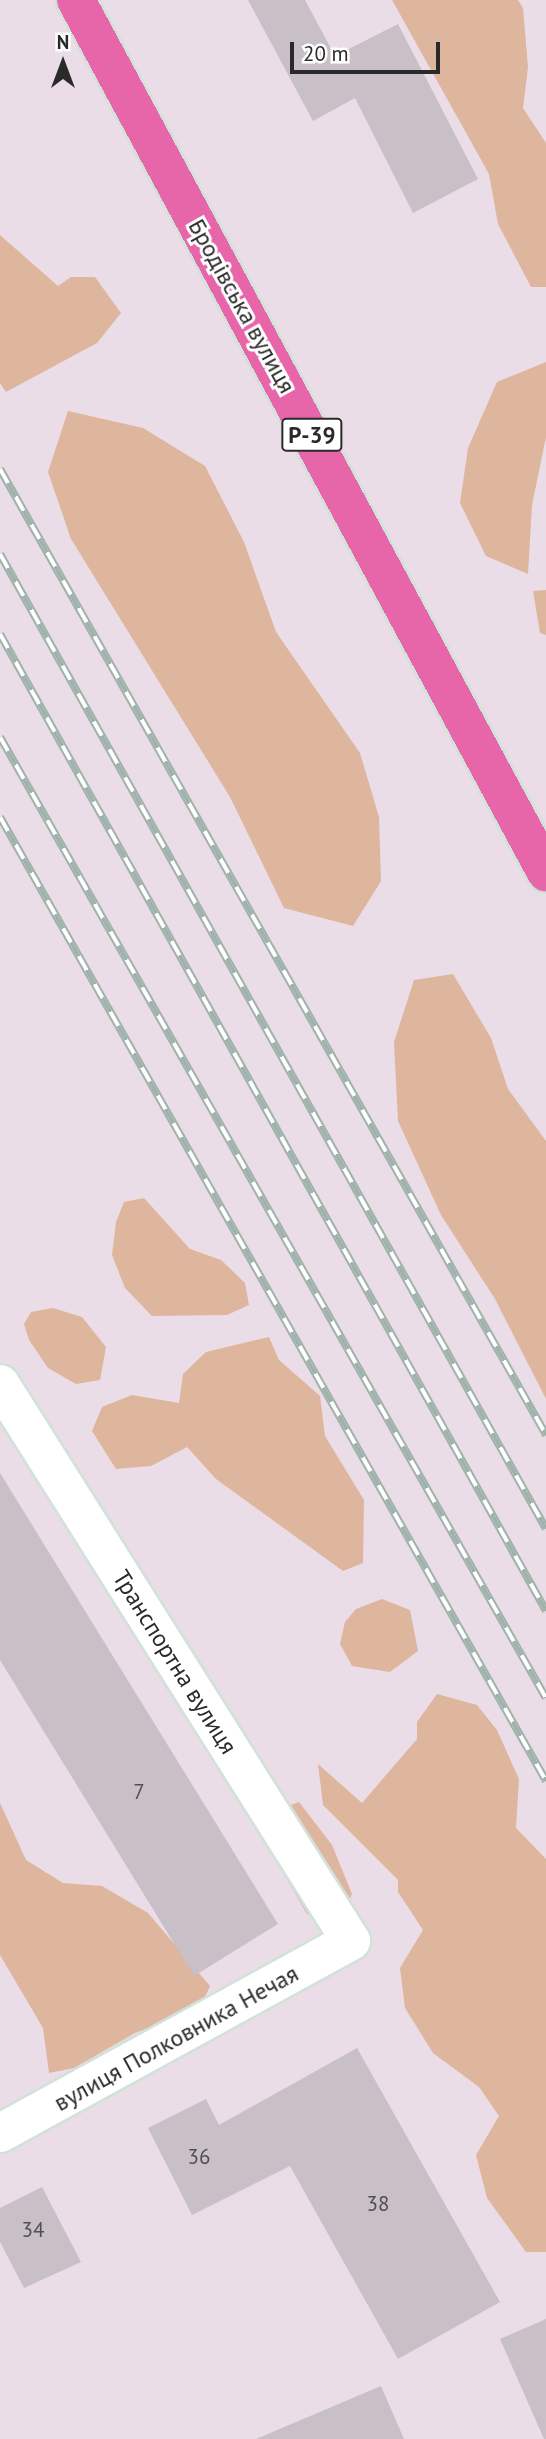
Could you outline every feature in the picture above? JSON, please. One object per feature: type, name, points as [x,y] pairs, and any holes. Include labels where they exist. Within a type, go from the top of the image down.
[{"type":"main road","name":"Бродівська вулиця","points":[[76,0],[546,872]]},
{"type":"street","name":"Транспортна вулиця","points":[[0,1384],[351,1941]]},
{"type":"street","name":"вулиця Полковника Нечая","points":[[0,2133],[351,1941]]},
{"type":"shaded area","points":[[392,0],[518,0],[523,8],[528,67],[523,108],[546,143],[546,287],[531,287],[498,224],[489,174]]},
{"type":"shaded area","points":[[0,235],[58,286],[71,277],[95,277],[121,313],[97,343],[6,392],[0,383]]},
{"type":"shaded area","points":[[546,362],[546,437],[532,505],[528,574],[486,556],[460,503],[468,448],[497,382]]},
{"type":"shaded area","points":[[68,411],[143,428],[205,466],[244,542],[276,632],[360,753],[379,817],[381,881],[353,926],[284,908],[230,797],[71,539],[48,472]]},
{"type":"shaded area","points":[[546,590],[546,635],[540,633],[533,591]]},
{"type":"shaded area","points":[[453,974],[491,1038],[508,1089],[546,1141],[546,1399],[495,1299],[441,1215],[398,1121],[394,1042],[414,980]]},
{"type":"shaded area","points":[[144,1198],[190,1249],[221,1260],[245,1283],[249,1305],[227,1315],[152,1316],[125,1288],[112,1255],[116,1222],[124,1202]]},
{"type":"shaded area","points":[[53,1308],[82,1317],[106,1347],[100,1380],[76,1384],[48,1368],[29,1340],[24,1324],[31,1312]]},
{"type":"shaded area","points":[[269,1337],[279,1360],[320,1396],[325,1436],[364,1500],[363,1563],[343,1571],[216,1479],[187,1447],[151,1466],[116,1469],[92,1431],[102,1407],[132,1395],[179,1403],[183,1374],[206,1352]]},
{"type":"shaded area","points":[[382,1599],[410,1610],[418,1651],[390,1672],[352,1666],[340,1644],[345,1622],[356,1609]]},
{"type":"shaded area","points":[[437,1694],[477,1705],[497,1730],[519,1779],[516,1828],[546,1859],[546,2252],[526,2252],[487,2198],[476,2155],[499,2116],[479,2087],[433,2053],[405,2008],[400,1968],[423,1930],[398,1892],[398,1880],[323,1805],[318,1764],[362,1803],[417,1739],[417,1722]]},
{"type":"shaded area","points":[[299,1802],[332,1845],[352,1894],[338,1923],[307,1914],[282,1871],[274,1829],[280,1809]]},
{"type":"shaded area","points":[[0,1803],[26,1860],[63,1883],[102,1886],[148,1913],[210,1986],[200,2008],[135,2033],[74,2068],[49,2073],[43,2028],[0,1955]]},
{"type":"building","points":[[248,0],[305,0],[335,56],[398,24],[478,179],[413,213],[355,98],[313,121]]},
{"type":"building","points":[[0,1473],[278,1924],[194,1976],[0,1660]]},
{"type":"building","points":[[357,2048],[500,2302],[398,2359],[290,2166],[192,2215],[148,2128],[206,2099],[219,2125]]},
{"type":"building","points":[[42,2187],[81,2262],[24,2288],[0,2242],[0,2208]]},
{"type":"building","points":[[546,2319],[546,2439],[544,2439],[500,2339]]},
{"type":"building","points":[[381,2386],[404,2439],[256,2439]]},
{"type":"railway","points":[[0,469],[546,1435]]},
{"type":"railway","points":[[0,554],[546,1529]]},
{"type":"railway","points":[[0,634],[546,1611]]},
{"type":"railway","points":[[0,737],[546,1698]]},
{"type":"railway","points":[[0,817],[546,1781]]}]
